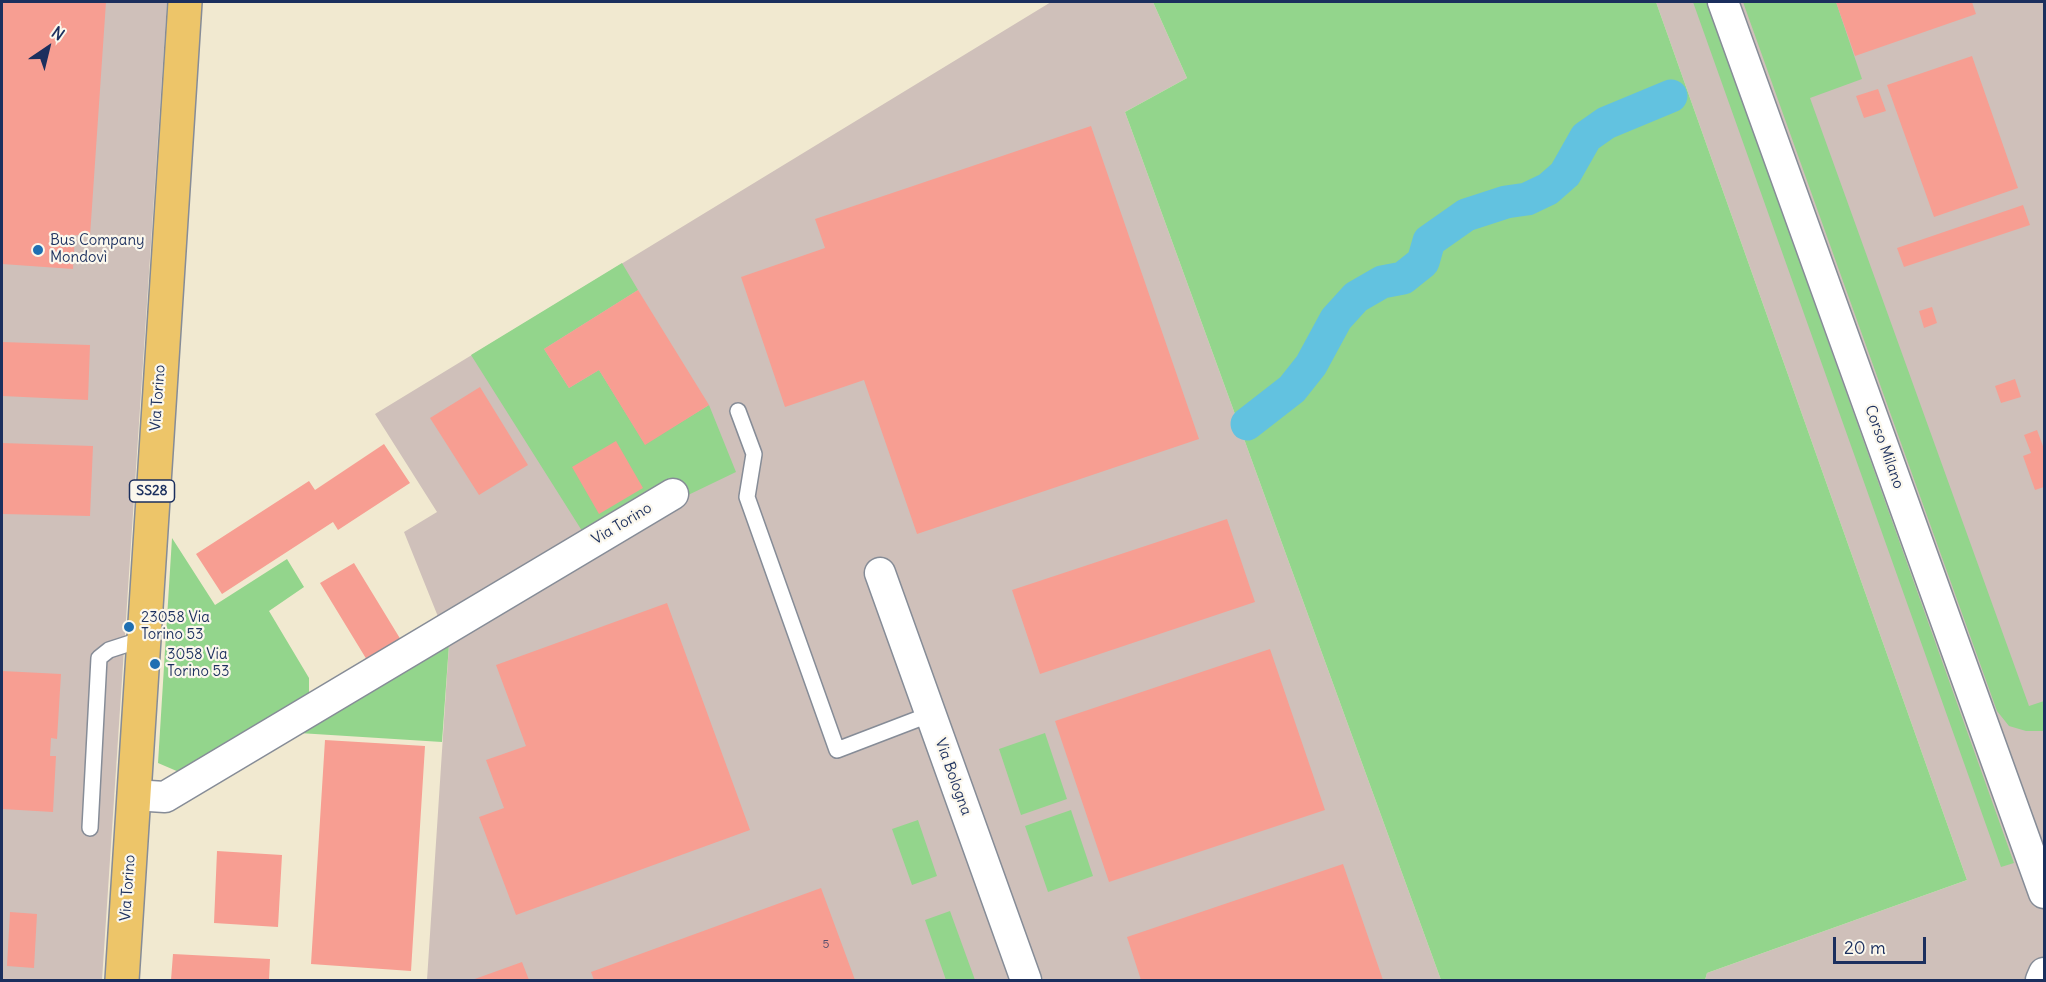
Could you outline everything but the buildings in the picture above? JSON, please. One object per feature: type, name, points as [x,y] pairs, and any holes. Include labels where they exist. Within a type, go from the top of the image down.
[{"type":"main road","name":"Via Torino","points":[[122,981],[185,2]]},
{"type":"street","name":"Corso Milano","points":[[1723,2],[2044,893]]},
{"type":"street","name":"Via Torino","points":[[133,795],[165,797],[673,494]]},
{"type":"street","name":"Via Bologna","points":[[880,573],[1026,981]]},
{"type":"street","points":[[2041,981],[2044,973]]},
{"type":"lane","points":[[738,411],[754,454],[747,497],[837,750],[931,714]]},
{"type":"lane","points":[[90,828],[99,658],[109,650],[143,639]]},
{"type":"shaded area","points":[[2,2],[167,2],[102,980],[2,980]]},
{"type":"shaded area","points":[[1051,2],[1153,2],[1187,78],[1125,112],[1441,980],[427,980],[449,644],[404,532],[437,512],[375,414]]},
{"type":"shaded area","points":[[1656,2],[2044,2],[2044,980],[1705,980],[1707,973],[1967,880]]},
{"type":"green space","points":[[1153,2],[1656,2],[1967,880],[1707,973],[1705,980],[1441,980],[1125,112],[1187,78]]},
{"type":"green space","points":[[1693,2],[1707,2],[2014,863],[2001,867]]},
{"type":"green space","points":[[1743,2],[1836,2],[1862,79],[1810,98],[2029,706],[2044,701],[2044,731],[2026,731],[2009,726],[1997,711]]},
{"type":"green space","points":[[622,263],[638,290],[544,349],[569,388],[599,370],[645,444],[709,405],[736,472],[684,497],[584,534],[471,355]]},
{"type":"green space","points":[[172,538],[215,605],[287,559],[304,587],[269,611],[309,678],[309,701],[186,775],[158,763]]},
{"type":"green space","points":[[449,644],[442,742],[299,733]]},
{"type":"green space","points":[[1045,733],[1067,799],[1021,815],[999,749]]},
{"type":"green space","points":[[1071,810],[1093,876],[1048,892],[1025,826]]},
{"type":"green space","points":[[918,820],[937,876],[912,885],[892,829]]},
{"type":"green space","points":[[950,911],[975,980],[946,980],[925,920]]},
{"type":"waterway","points":[[1247,424],[1292,389],[1311,365],[1336,319],[1356,297],[1382,282],[1403,278],[1423,262],[1429,241],[1466,215],[1506,202],[1527,199],[1548,189],[1565,174],[1586,137],[1606,123],[1671,96]]},
{"type":"place","name":"Bus Company Mondovì","points":[[38,250]]},
{"type":"place","name":"23058 Via Torino 53","points":[[129,627]]},
{"type":"place","name":"3058 Via Torino 53","points":[[155,664]]}]
